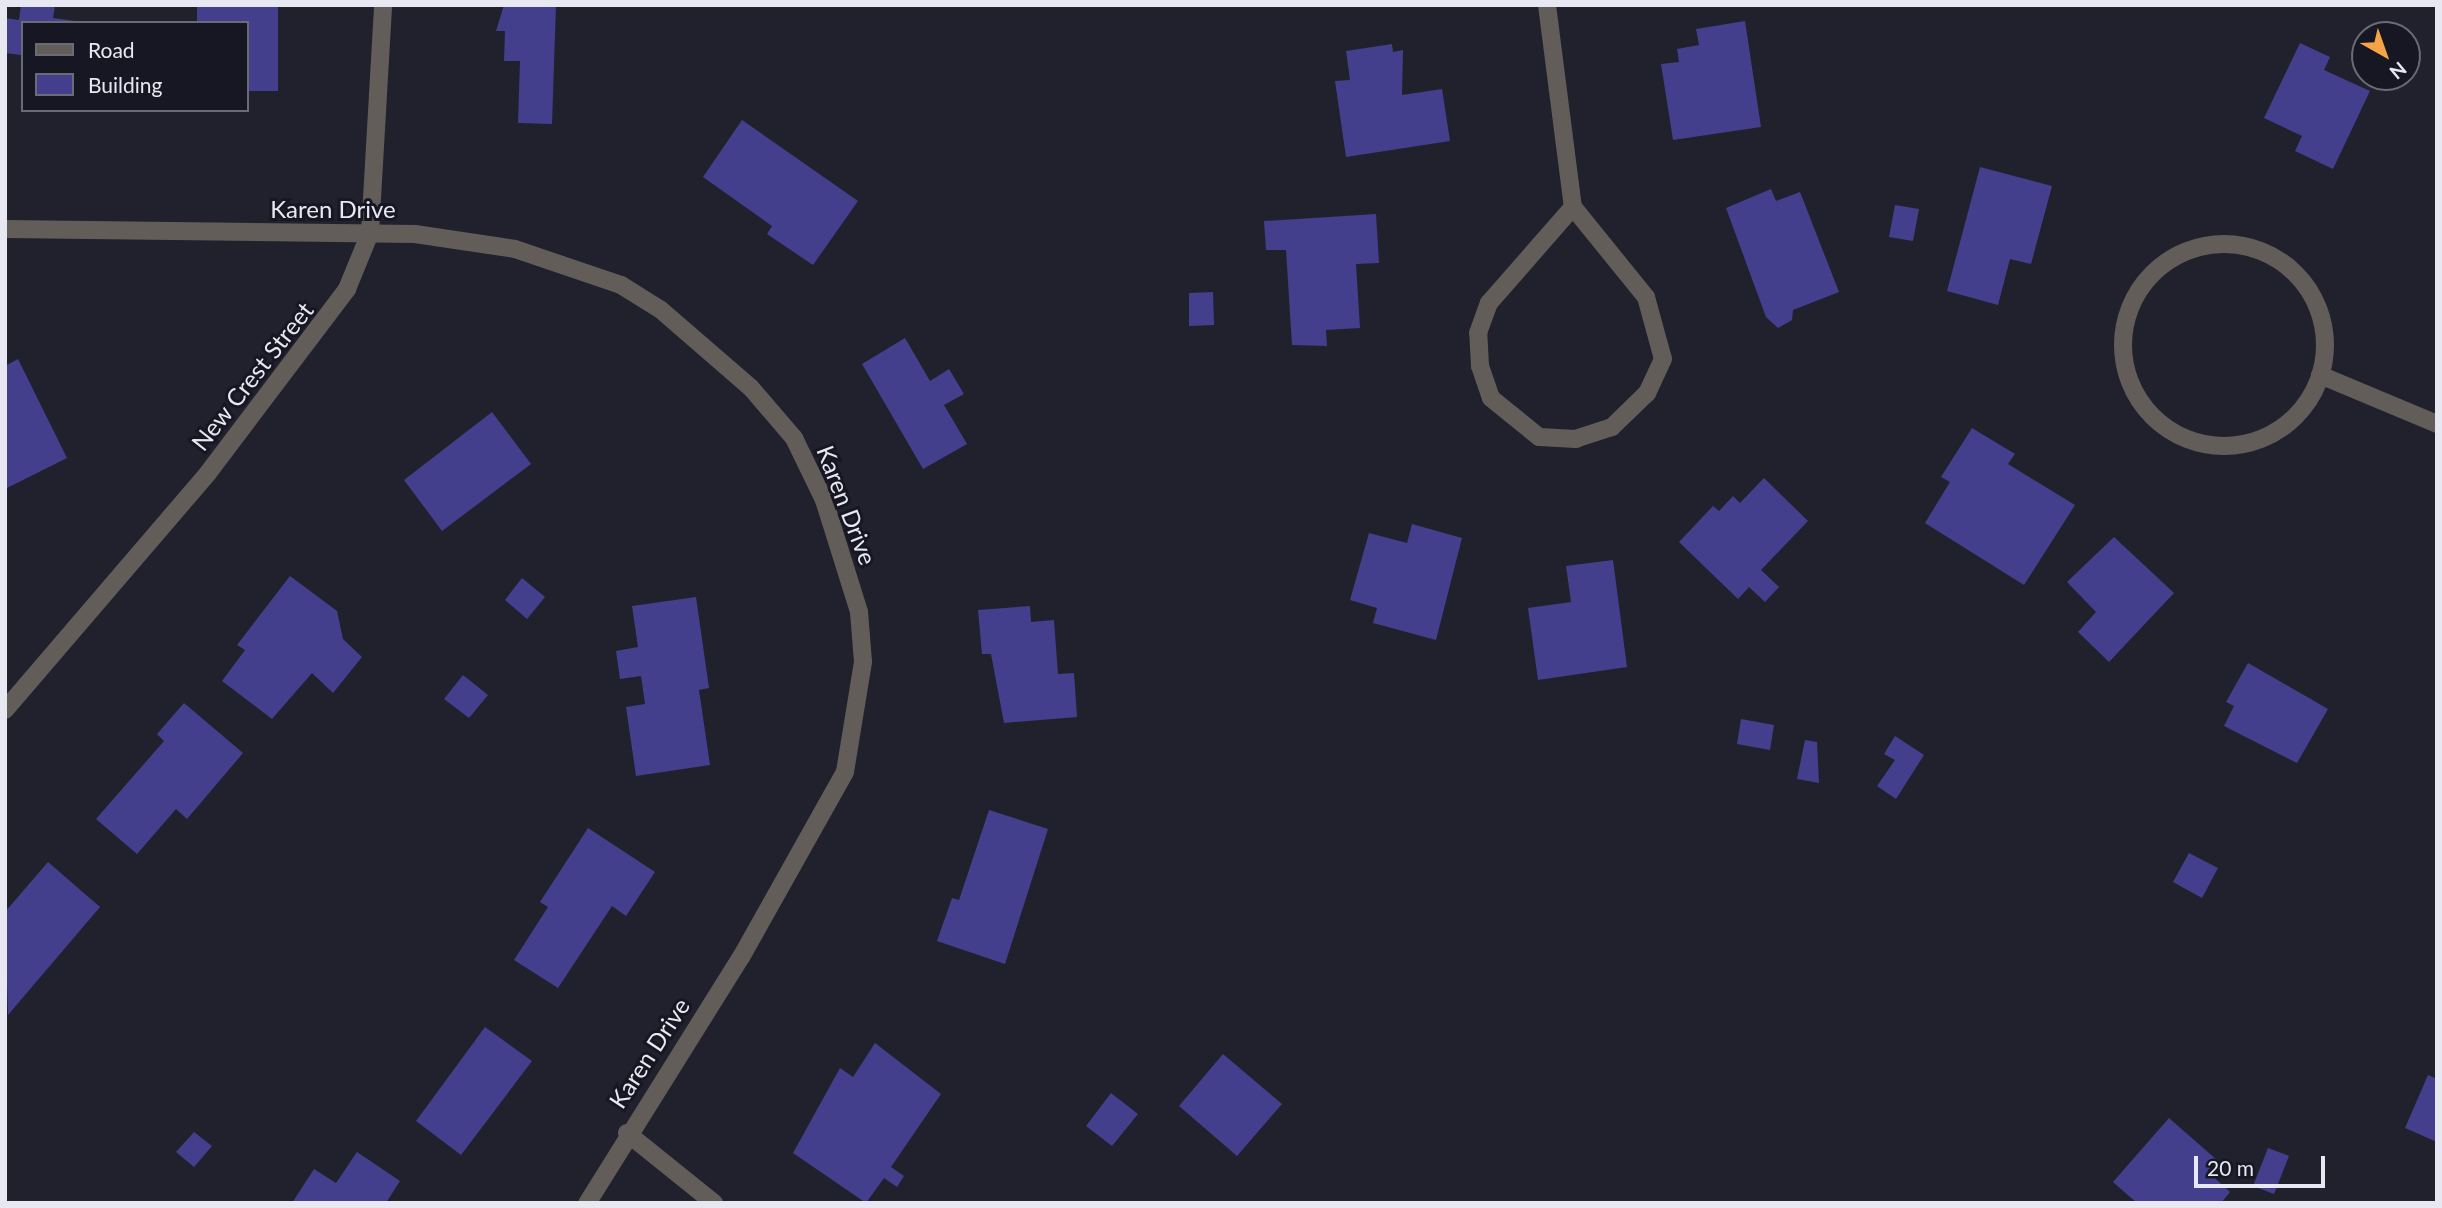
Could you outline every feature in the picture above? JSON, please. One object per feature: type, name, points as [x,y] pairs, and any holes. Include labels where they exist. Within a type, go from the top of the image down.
[{"type":"street","name":"New Crest Street","points":[[5,710],[317,336],[347,289],[370,233],[383,5]]},
{"type":"street","points":[[1547,5],[1573,207],[1646,297],[1663,359],[1647,393],[1612,427],[1576,439],[1539,436],[1508,418],[1492,398],[1480,366],[1478,333],[1489,303],[1573,207]]},
{"type":"street","name":"Karen Drive","points":[[5,229],[370,233],[515,249],[608,280],[661,310],[751,388],[794,438],[847,566],[859,612],[863,662],[845,772],[741,957],[627,1133],[587,1203]]},
{"type":"street","points":[[2207,245],[2252,248],[2300,278],[2318,307],[2325,341],[2320,375],[2306,404],[2264,436],[2222,446],[2190,441],[2162,426],[2140,403],[2126,373],[2122,340],[2129,306],[2148,277],[2175,256],[2207,245]]},
{"type":"street","points":[[2320,375],[2437,424]]},
{"type":"street","points":[[627,1133],[714,1203]]},
{"type":"building","points":[[21,5],[55,5],[53,18],[75,21],[21,21],[21,55],[5,53],[5,18],[19,20]]},
{"type":"building","points":[[197,5],[278,5],[278,91],[248,91],[248,21],[197,21]]},
{"type":"building","points":[[504,5],[556,5],[552,124],[518,123],[520,61],[504,61],[505,31],[496,31]]},
{"type":"building","points":[[1745,21],[1761,127],[1673,140],[1661,64],[1679,62],[1677,49],[1699,45],[1696,29]]},
{"type":"building","points":[[2300,43],[2330,57],[2324,70],[2351,82],[2351,91],[2370,91],[2333,169],[2295,151],[2302,136],[2264,118]]},
{"type":"building","points":[[1392,44],[1393,52],[1403,50],[1402,95],[1442,89],[1450,141],[1346,157],[1335,81],[1350,80],[1346,51]]},
{"type":"building","points":[[742,120],[858,201],[813,265],[767,234],[772,226],[703,177]]},
{"type":"building","points":[[1980,167],[2052,186],[2031,264],[2010,259],[1998,305],[1947,291]]},
{"type":"building","points":[[1771,189],[1776,201],[1800,192],[1839,292],[1793,310],[1792,320],[1778,328],[1766,317],[1726,208]]},
{"type":"building","points":[[1895,205],[1919,209],[1913,241],[1889,237]]},
{"type":"building","points":[[1376,214],[1379,263],[1356,264],[1360,328],[1326,330],[1327,346],[1292,345],[1286,250],[1266,250],[1264,221]]},
{"type":"building","points":[[1213,292],[1214,325],[1189,326],[1189,293]]},
{"type":"building","points":[[905,338],[930,381],[949,369],[964,394],[944,405],[967,444],[923,469],[862,364]]},
{"type":"building","points":[[18,359],[67,458],[5,489],[5,366]]},
{"type":"building","points":[[492,412],[531,464],[442,531],[404,480]]},
{"type":"building","points":[[1972,428],[2015,454],[2008,464],[2075,505],[2024,585],[1925,523],[1950,482],[1941,477]]},
{"type":"building","points":[[1764,478],[1808,521],[1761,570],[1779,587],[1765,602],[1749,587],[1738,599],[1679,542],[1713,506],[1719,511],[1733,496],[1740,503]]},
{"type":"building","points":[[1412,524],[1462,538],[1436,640],[1373,623],[1377,608],[1350,600],[1369,533],[1407,543]]},
{"type":"building","points":[[2114,537],[2174,593],[2109,662],[2078,632],[2096,612],[2067,582]]},
{"type":"building","points":[[1613,560],[1627,667],[1538,680],[1528,608],[1571,602],[1566,566]]},
{"type":"building","points":[[290,576],[337,611],[343,639],[362,657],[333,693],[312,673],[272,719],[222,681],[245,650],[237,645]]},
{"type":"building","points":[[522,578],[545,597],[527,619],[505,600]]},
{"type":"building","points":[[696,597],[709,688],[699,690],[710,765],[636,776],[626,707],[645,704],[641,676],[620,679],[616,651],[638,647],[632,606]]},
{"type":"building","points":[[1030,606],[1031,622],[1054,620],[1058,674],[1074,673],[1077,717],[1004,723],[991,654],[982,654],[978,610]]},
{"type":"building","points":[[2248,663],[2328,709],[2297,763],[2224,726],[2234,706],[2226,702]]},
{"type":"building","points":[[463,675],[488,695],[469,718],[444,699]]},
{"type":"building","points":[[184,703],[243,753],[187,819],[176,809],[137,854],[96,819],[164,741],[157,734]]},
{"type":"building","points":[[1741,719],[1774,725],[1770,750],[1737,744]]},
{"type":"building","points":[[1895,736],[1924,755],[1896,799],[1877,786],[1895,760],[1884,754]]},
{"type":"building","points":[[1805,740],[1817,742],[1819,783],[1797,779]]},
{"type":"building","points":[[989,810],[1048,829],[1005,964],[937,941],[952,898],[959,900]]},
{"type":"building","points":[[588,828],[655,872],[626,916],[612,906],[558,988],[514,960],[548,907],[540,902]]},
{"type":"building","points":[[2189,853],[2218,868],[2202,898],[2173,882]]},
{"type":"building","points":[[48,862],[100,907],[8,1015],[5,912]]},
{"type":"building","points":[[485,1027],[532,1061],[461,1155],[416,1121]]},
{"type":"building","points":[[875,1043],[941,1094],[891,1167],[904,1176],[897,1187],[884,1178],[866,1203],[793,1153],[840,1068],[853,1077]]},
{"type":"building","points":[[1223,1054],[1282,1104],[1237,1156],[1179,1106]]},
{"type":"building","points":[[2428,1075],[2437,1079],[2437,1142],[2405,1128]]},
{"type":"building","points":[[1111,1093],[1138,1114],[1112,1146],[1086,1126]]},
{"type":"building","points":[[2169,1118],[2217,1160],[2207,1171],[2230,1192],[2221,1203],[2137,1203],[2113,1182]]},
{"type":"building","points":[[194,1132],[212,1146],[194,1167],[176,1152]]},
{"type":"building","points":[[2268,1148],[2289,1156],[2274,1194],[2253,1186]]},
{"type":"building","points":[[357,1152],[400,1181],[386,1203],[292,1203],[314,1169],[336,1183]]}]
